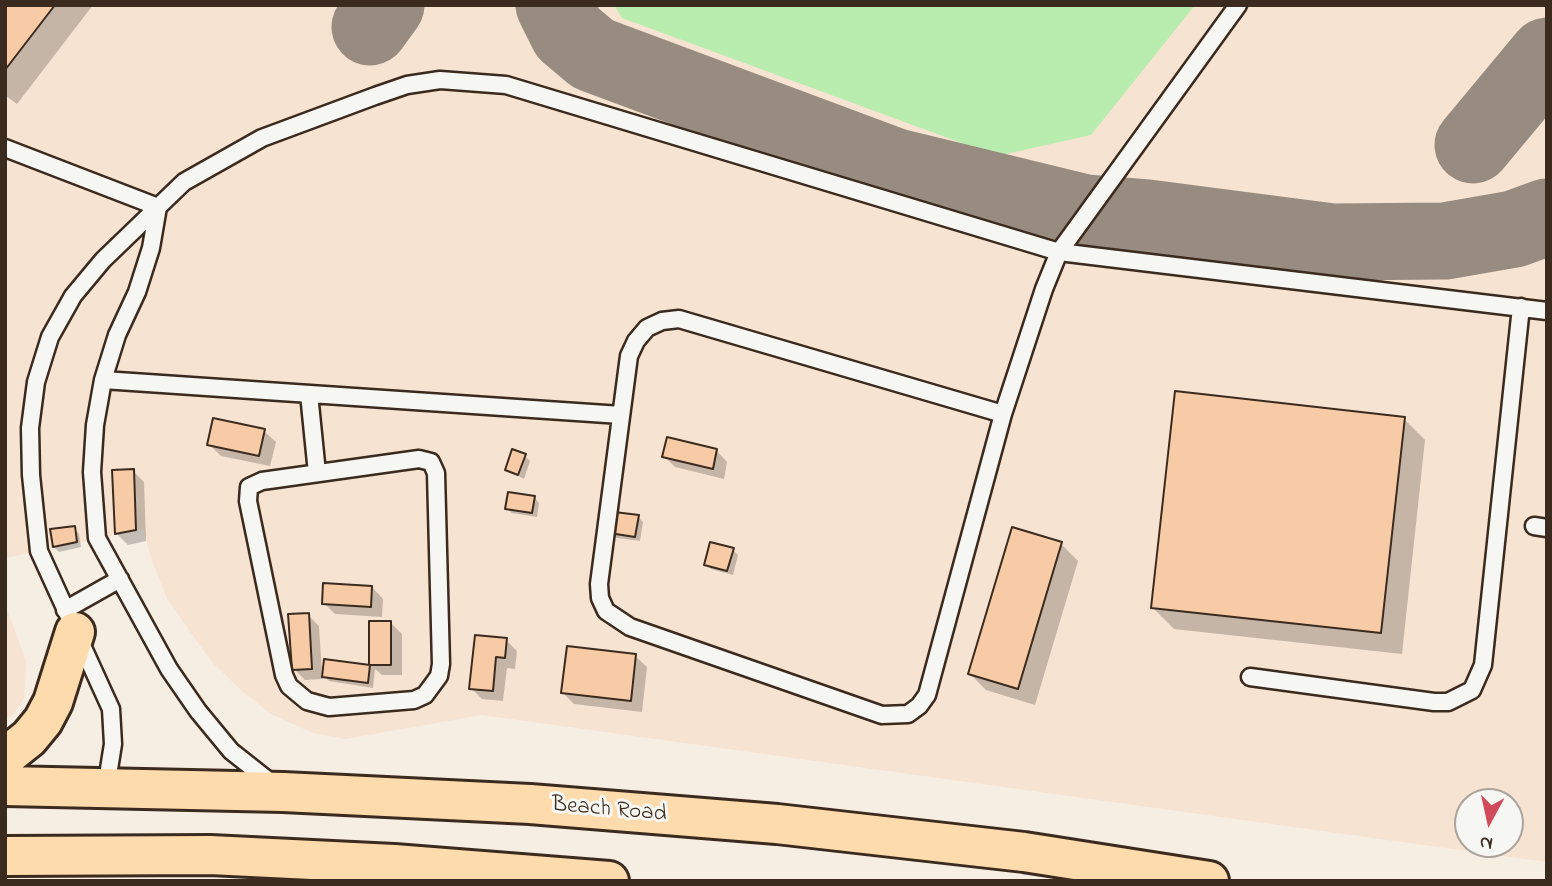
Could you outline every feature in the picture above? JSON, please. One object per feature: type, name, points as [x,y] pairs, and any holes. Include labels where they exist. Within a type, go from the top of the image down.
[{"type":"highway","points":[[5,757],[29,738],[43,722],[53,702],[70,621]]},
{"type":"highway","name":"Beach Road","points":[[5,786],[283,792],[530,804],[777,824],[1024,852],[1209,881]]},
{"type":"highway","points":[[5,856],[223,856],[394,864],[609,881]]},
{"type":"lane","points":[[1003,414],[679,319],[662,321],[647,328],[636,341],[629,356],[599,584],[600,598],[606,611],[630,627],[882,715],[895,717],[908,714],[919,706],[927,695],[1003,414],[1059,252],[1238,5]]},
{"type":"lane","points":[[106,788],[113,744],[111,709],[39,551],[31,475],[30,428],[36,382],[50,337],[73,296],[103,260],[184,182],[262,138],[407,85],[440,80],[473,80],[539,93],[1059,252],[1547,311]]},
{"type":"lane","points":[[5,148],[158,207]]},
{"type":"lane","points":[[158,207],[151,248],[137,292],[117,335],[103,380],[95,425],[92,472],[97,538],[169,668],[198,712],[231,751],[283,792]]},
{"type":"lane","points":[[1250,677],[1434,702],[1448,702],[1472,690],[1483,665],[1521,307]]},
{"type":"lane","points":[[103,380],[621,415]]},
{"type":"lane","points":[[309,394],[317,473]]},
{"type":"lane","points":[[419,459],[430,462],[435,467],[441,664],[433,686],[414,700],[317,705],[297,694],[284,675],[247,493],[255,482],[317,473],[419,459]]},
{"type":"lane","points":[[70,621],[120,579]]},
{"type":"shaded area","points":[[5,5],[1547,5],[1547,862],[1518,858],[1524,858],[1524,788],[1454,788],[1454,849],[482,715],[345,739],[313,733],[271,714],[211,661],[167,598],[143,529],[5,558]]},
{"type":"shaded area","points":[[5,604],[26,661],[24,698],[13,715],[5,719]]},
{"type":"green space","points":[[614,5],[1195,5],[1091,135],[997,156],[622,18]]},
{"type":"building","points":[[5,5],[55,5],[5,70]]},
{"type":"building","points":[[1175,391],[1405,417],[1381,633],[1151,608]]},
{"type":"building","points":[[213,418],[265,429],[259,456],[207,445]]},
{"type":"building","points":[[667,437],[717,449],[713,469],[662,457]]},
{"type":"building","points":[[512,449],[526,454],[518,475],[505,470]]},
{"type":"building","points":[[134,469],[136,530],[115,534],[112,470]]},
{"type":"building","points":[[508,492],[535,496],[532,513],[505,509]]},
{"type":"building","points":[[606,511],[639,515],[635,537],[603,532]]},
{"type":"building","points":[[75,526],[77,542],[53,547],[50,529]]},
{"type":"building","points":[[1012,527],[1062,542],[1018,689],[968,674]]},
{"type":"building","points":[[710,542],[734,548],[727,571],[704,565]]},
{"type":"building","points":[[323,583],[372,586],[371,607],[322,604]]},
{"type":"building","points":[[309,613],[312,669],[292,670],[288,614]]},
{"type":"building","points":[[369,621],[391,621],[391,665],[369,665]]},
{"type":"building","points":[[475,635],[507,638],[505,658],[496,657],[493,691],[469,689]]},
{"type":"building","points":[[567,646],[636,654],[631,701],[561,693]]},
{"type":"building","points":[[324,659],[370,665],[368,683],[322,677]]},
{"type":"taxiway","points":[[370,27],[386,5]]},
{"type":"taxiway","points":[[554,5],[568,33],[593,54],[896,167],[1085,213],[1147,218],[1332,242],[1445,241],[1514,229],[1547,217]]},
{"type":"taxiway","points":[[1473,145],[1547,56]]}]
